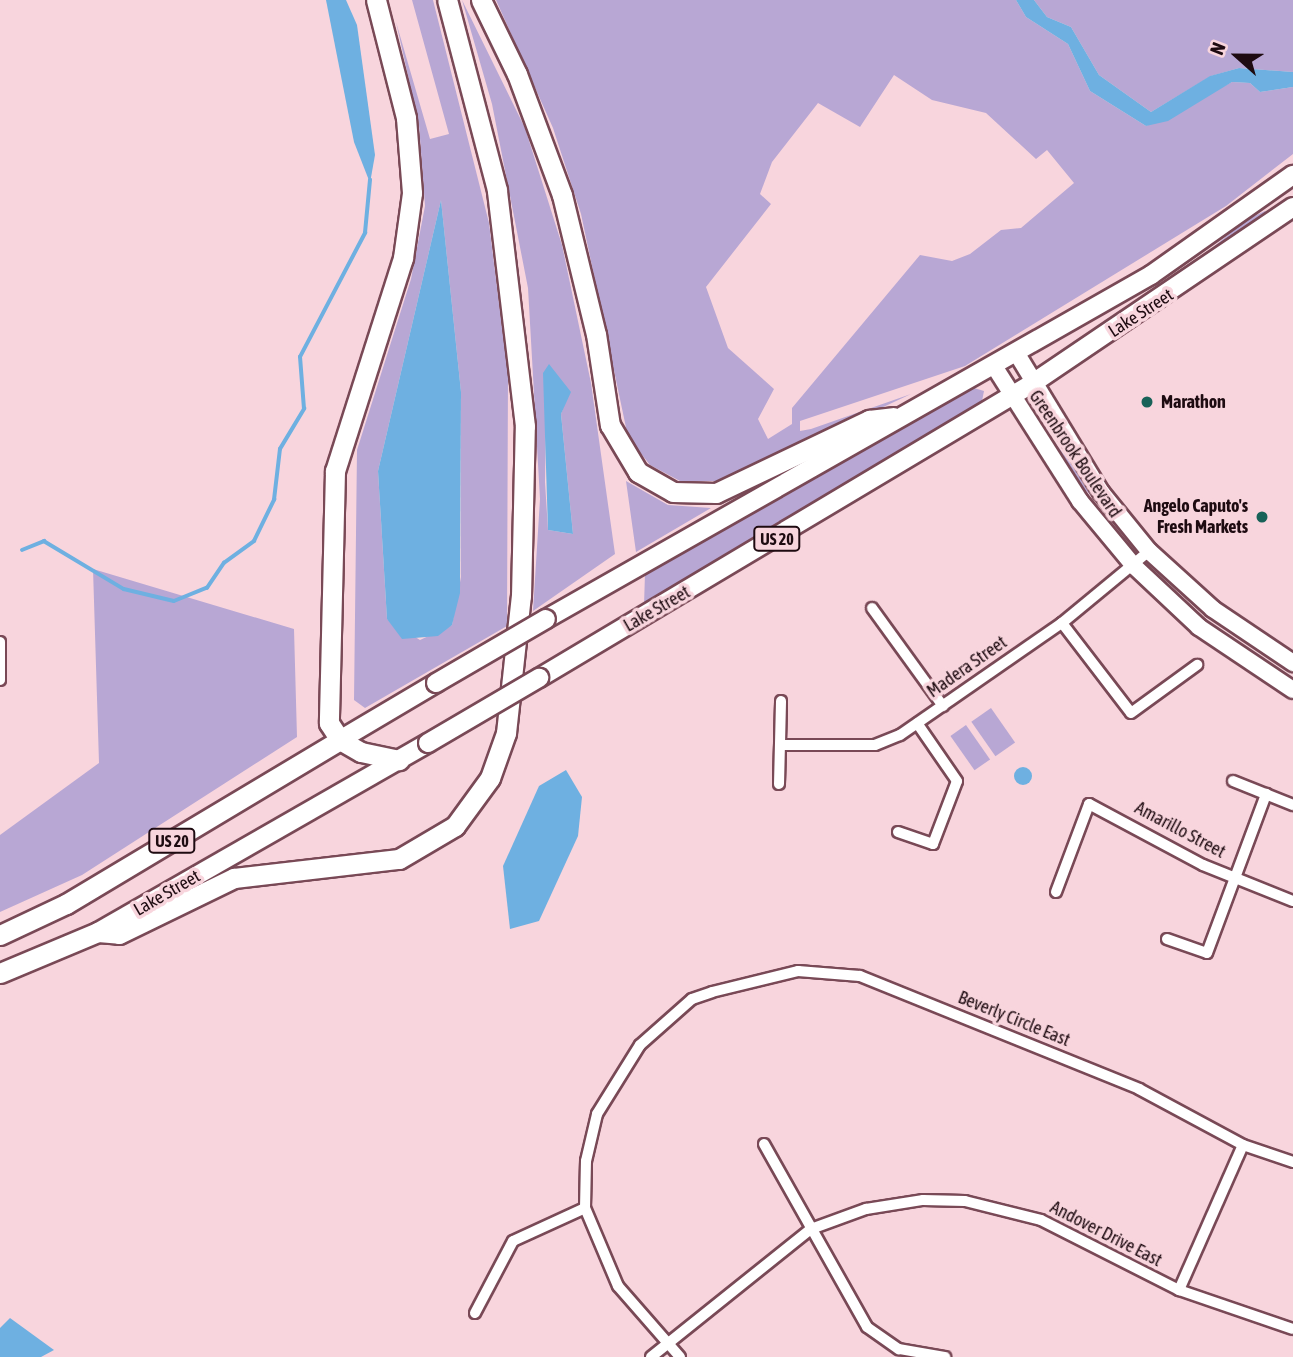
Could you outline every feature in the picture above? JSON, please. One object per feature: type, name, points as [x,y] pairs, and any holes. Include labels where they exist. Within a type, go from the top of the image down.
[{"type":"highway","points":[[376,0],[406,118],[412,193],[403,258],[335,471],[329,723],[340,740],[399,760]]},
{"type":"highway","points":[[98,932],[119,934],[234,878],[399,859],[456,826],[498,760],[521,596],[525,426],[497,190],[447,0]]},
{"type":"highway","points":[[481,0],[517,74],[562,195],[596,334],[610,425],[638,472],[673,492],[716,493],[869,420],[893,418]]},
{"type":"highway","name":"Lake Street","points":[[0,935],[66,904],[340,740]]},
{"type":"highway","name":"Lake Street","points":[[0,973],[98,932]]},
{"type":"main road","name":"Lake Street","points":[[340,740],[893,418],[1017,354],[1153,274],[1293,175]]},
{"type":"main road","name":"Lake Street","points":[[98,932],[539,678],[1013,395],[1293,207]]},
{"type":"main road","name":"Greenbrook Boulevard","points":[[1017,354],[1032,383],[1101,492],[1149,551],[1213,609],[1293,663]]},
{"type":"main road","name":"Greenbrook Boulevard","points":[[994,366],[1080,501],[1133,566],[1207,633],[1293,690]]},
{"type":"street","name":"Madera Street","points":[[780,745],[875,745],[917,723],[1062,623],[1149,551]]},
{"type":"street","points":[[872,608],[943,706]]},
{"type":"street","points":[[1062,623],[1130,713],[1197,665]]},
{"type":"street","points":[[0,642],[0,680]]},
{"type":"street","points":[[779,784],[781,701]]},
{"type":"street","points":[[898,832],[933,844],[957,781],[917,723]]},
{"type":"street","points":[[1233,781],[1293,805]]},
{"type":"street","points":[[1167,939],[1206,953],[1266,794]]},
{"type":"street","name":"Amarillo Street","points":[[1056,892],[1089,804],[1236,878],[1293,901]]},
{"type":"street","name":"Beverly Circle East","points":[[585,1208],[597,1114],[640,1045],[692,999],[761,978],[813,970],[860,976],[1139,1089],[1243,1145],[1293,1162]]},
{"type":"street","points":[[764,1144],[867,1327],[899,1349],[945,1357]]},
{"type":"street","points":[[1179,1290],[1243,1145]]},
{"type":"street","name":"Andover Drive East","points":[[651,1357],[811,1229],[894,1203],[965,1201],[1056,1226],[1179,1290],[1293,1329]]},
{"type":"street","points":[[475,1313],[513,1241],[585,1208],[618,1286],[680,1357]]},
{"type":"shaded area","points":[[412,0],[433,0],[489,223],[508,375],[507,626],[365,708],[354,700],[357,450],[411,279],[425,206],[419,125],[396,22],[430,139],[449,134]],"holes":[[[441,200],[461,392],[461,577],[452,625],[420,640],[387,619],[378,471]]]},
{"type":"shaded area","points":[[462,0],[525,128],[562,245],[591,383],[615,554],[533,611],[540,499],[528,288],[492,104]],"holes":[[[565,403],[561,414],[573,534],[548,530],[545,482],[546,404]]]},
{"type":"shaded area","points":[[496,0],[1016,0],[1026,17],[1068,44],[1090,91],[1146,126],[1232,82],[1250,83],[1260,92],[1293,87],[1293,154],[1226,206],[965,366],[800,421],[800,431],[811,429],[911,394],[721,481],[680,481],[650,465],[628,437],[581,214],[553,128]],"holes":[[[894,75],[932,100],[986,113],[1036,159],[1047,150],[1074,183],[1021,228],[1001,230],[970,254],[952,261],[920,255],[792,408],[792,424],[768,439],[758,419],[774,389],[728,348],[706,287],[771,204],[760,194],[772,162],[818,103],[860,127]]]},
{"type":"shaded area","points":[[1034,0],[1293,0],[1293,72],[1239,68],[1211,76],[1151,112],[1099,75],[1071,27],[1047,17]]},
{"type":"shaded area","points":[[1265,211],[1267,214],[1164,288],[1246,220]]},
{"type":"shaded area","points":[[974,388],[984,391],[982,401],[644,605],[645,574]]},
{"type":"shaded area","points":[[1035,416],[1100,503],[1099,504],[1072,476]]},
{"type":"shaded area","points":[[626,481],[668,505],[711,508],[636,552]]},
{"type":"shaded area","points":[[93,569],[294,629],[297,737],[82,875],[0,912],[0,835],[99,763]]},
{"type":"shaded area","points":[[991,708],[1015,742],[995,756],[971,722]]},
{"type":"shaded area","points":[[966,725],[990,759],[975,770],[950,736]]},
{"type":"water","points":[[326,0],[346,0],[357,25],[375,155],[370,183],[354,142]]},
{"type":"water","points":[[1016,0],[1034,0],[1047,17],[1071,27],[1099,75],[1151,112],[1210,76],[1239,68],[1293,72],[1293,87],[1260,92],[1250,83],[1232,82],[1168,121],[1146,126],[1090,91],[1068,44],[1026,17]]},
{"type":"water","points":[[441,200],[461,392],[460,593],[452,625],[438,636],[402,639],[387,619],[378,471]]},
{"type":"water","points":[[549,364],[571,392],[561,414],[573,534],[548,530],[543,373]]},
{"type":"water","points":[[1023,767],[1029,770],[1032,776],[1029,782],[1023,785],[1017,782],[1014,776],[1017,770]]},
{"type":"water","points":[[566,770],[582,797],[578,836],[539,921],[510,929],[503,866],[539,786]]},
{"type":"water","points":[[10,1318],[54,1350],[41,1357],[0,1357],[0,1328]]},
{"type":"waterway","points":[[22,550],[44,541],[124,589],[174,601],[207,588],[224,563],[254,541],[274,500],[280,449],[304,409],[300,357],[365,233],[370,180]]},
{"type":"place","name":"Marathon","points":[[1147,402]]},
{"type":"place","name":"Angelo Caputo's Fresh Markets","points":[[1262,517]]}]
